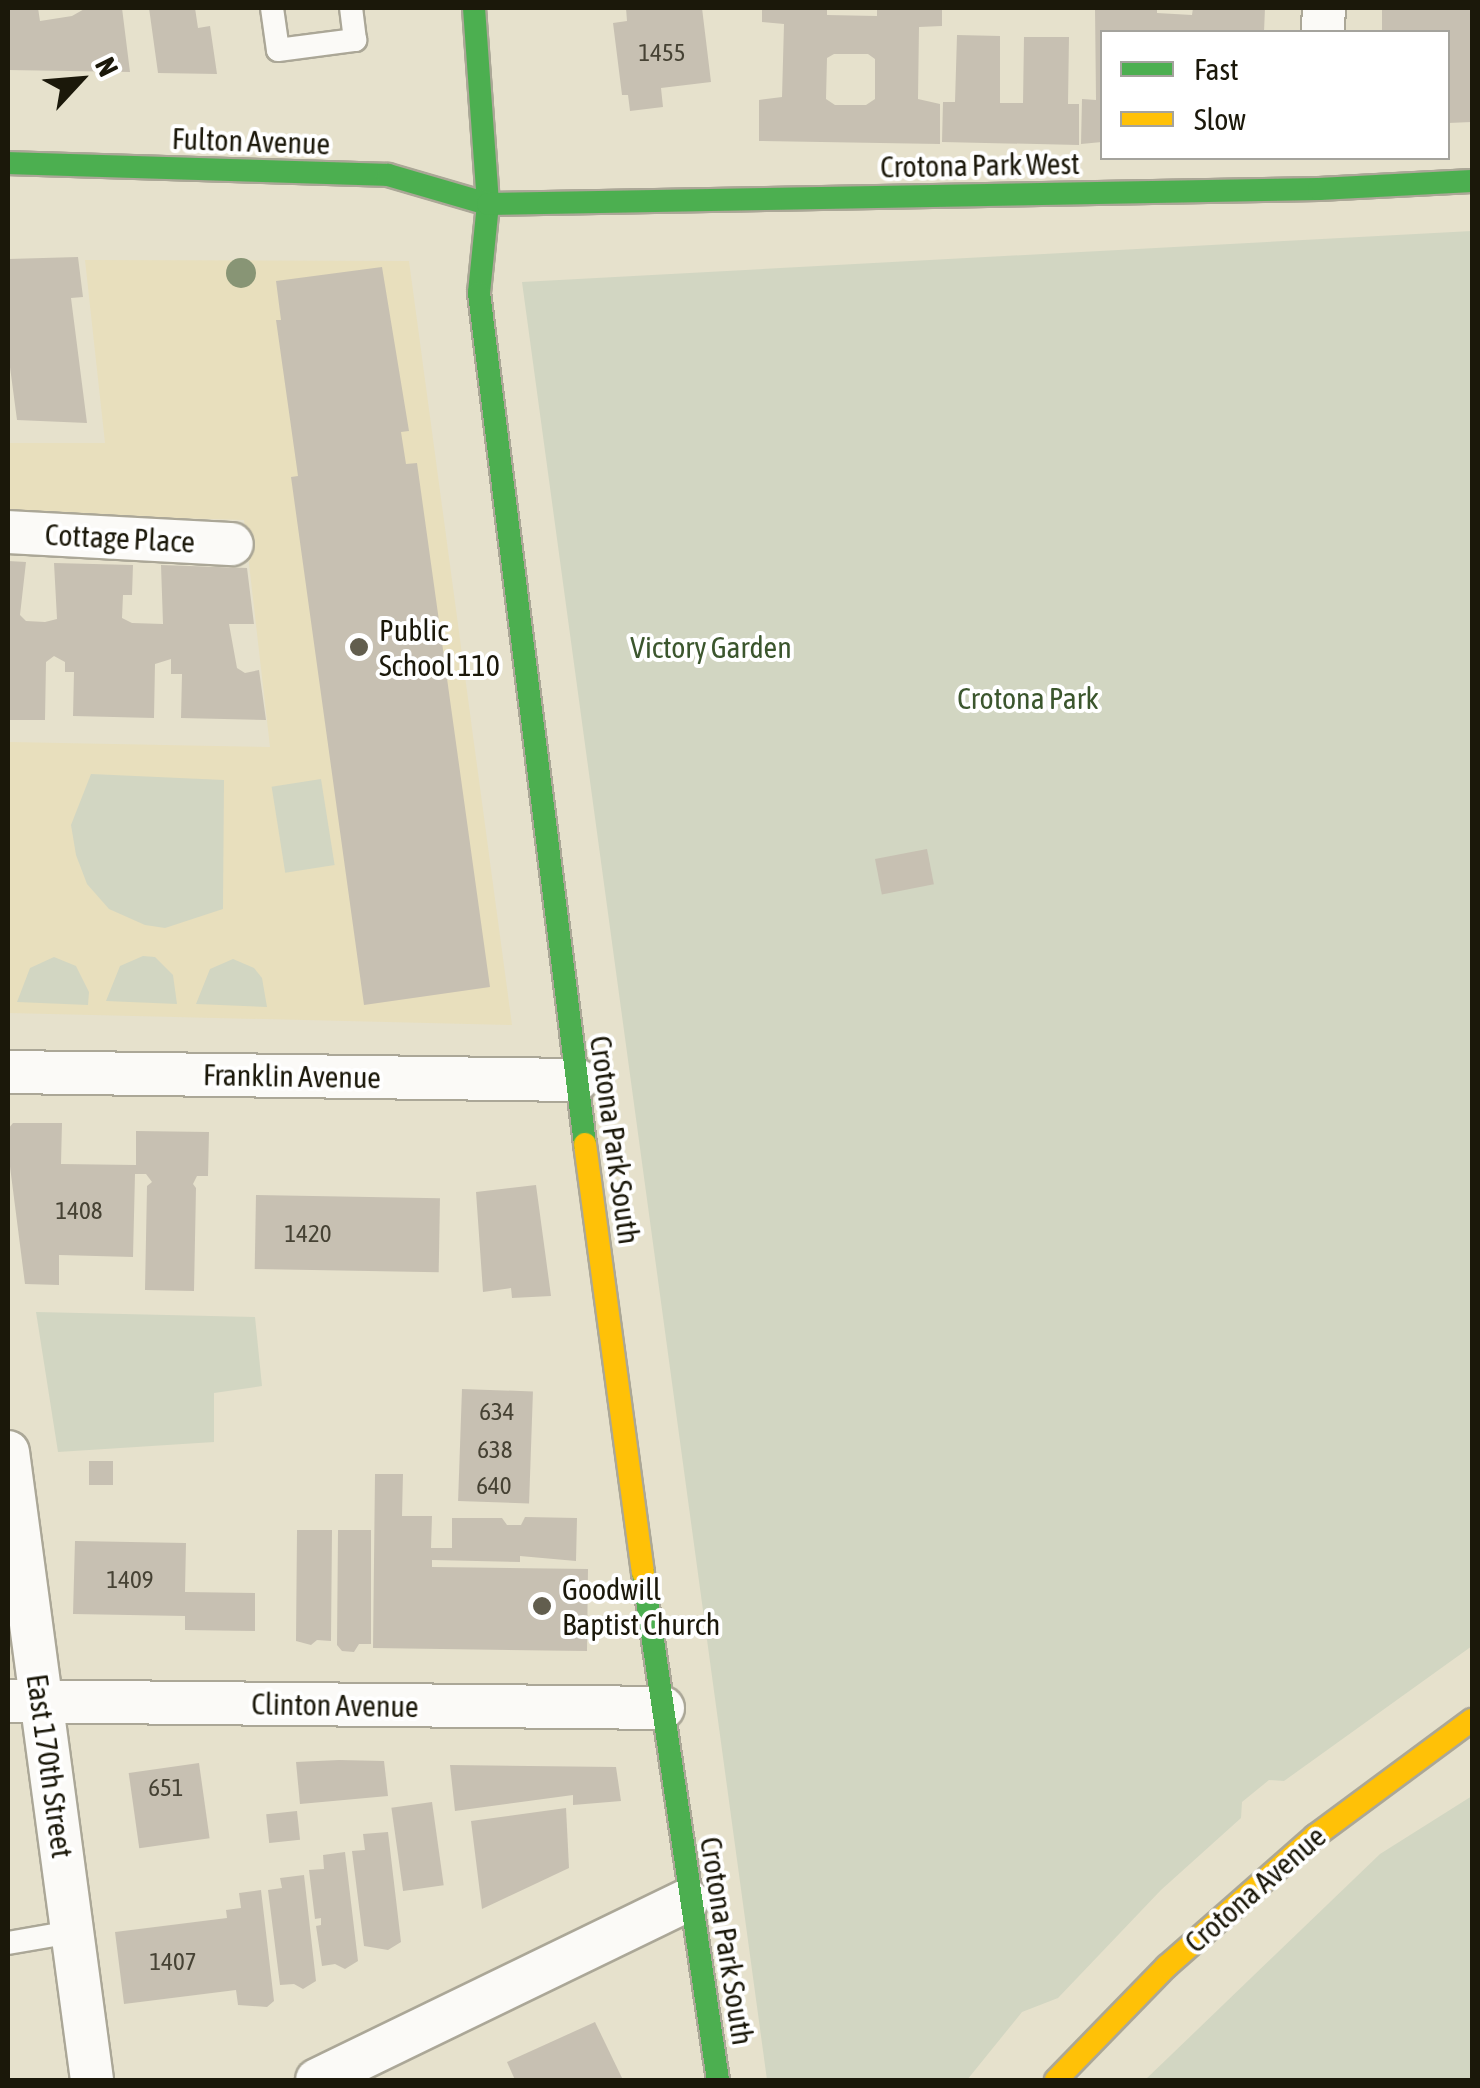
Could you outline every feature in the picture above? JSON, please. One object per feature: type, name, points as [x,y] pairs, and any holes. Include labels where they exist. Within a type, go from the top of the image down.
[{"type":"street","name":"Crotona Park South","points":[[474,8],[488,204],[480,293],[577,1080],[688,1900],[718,2080]]},
{"type":"street","name":"Fulton Avenue","points":[[8,163],[388,175],[488,204]]},
{"type":"street","name":"Crotona Park West","points":[[488,204],[1319,174],[1472,181]]},
{"type":"street","name":"Cottage Place","points":[[8,532],[232,544]]},
{"type":"street","name":"Franklin Avenue","points":[[8,1072],[577,1080]]},
{"type":"street","name":"East 170th Street","points":[[8,1452],[24,1702],[72,1932],[92,2080]]},
{"type":"street","name":"Clinton Avenue","points":[[24,1702],[662,1708]]},
{"type":"street","name":"Crotona Avenue","points":[[1056,2080],[1167,1966],[1315,1836],[1415,1758],[1472,1720]]},
{"type":"street","points":[[317,2080],[688,1900]]},
{"type":"lane","points":[[272,8],[278,50],[355,40],[351,8]]},
{"type":"lane","points":[[8,1943],[72,1932]]},
{"type":"shaded area","name":"Public School 110","points":[[85,260],[409,261],[512,1025],[8,1013],[8,742],[270,747],[244,520],[8,513],[8,443],[105,443]]},
{"type":"green space","name":"Crotona Park","points":[[1472,231],[1472,1646],[1284,1781],[1269,1780],[1242,1802],[1241,1818],[1161,1890],[1058,1998],[1022,2012],[967,2080],[767,2080],[522,282]]},
{"type":"green space","points":[[91,774],[224,780],[223,909],[165,928],[145,925],[109,909],[87,884],[76,855],[71,825]]},
{"type":"green space","points":[[321,779],[335,865],[285,873],[272,787]]},
{"type":"green space","points":[[143,956],[155,957],[173,975],[177,1004],[106,1001],[120,966]]},
{"type":"green space","points":[[54,957],[76,966],[89,992],[88,1005],[17,1002],[30,968]]},
{"type":"green space","points":[[233,959],[254,968],[262,978],[267,1007],[196,1004],[210,969]]},
{"type":"green space","points":[[36,1312],[255,1317],[262,1386],[214,1393],[214,1442],[58,1452]]},
{"type":"green space","points":[[1472,1796],[1472,2080],[1145,2080],[1380,1854]]},
{"type":"building","points":[[8,8],[38,8],[40,21],[72,16],[86,8],[122,8],[130,72],[8,70]]},
{"type":"building","points":[[149,8],[195,8],[198,28],[210,26],[217,74],[158,73]]},
{"type":"building","points":[[626,8],[702,8],[711,82],[661,88],[663,107],[630,111],[628,95],[622,95],[613,23],[627,21]]},
{"type":"building","points":[[762,8],[827,8],[827,15],[877,16],[877,8],[942,8],[942,26],[919,27],[918,99],[940,104],[940,144],[759,141],[759,100],[782,97],[784,24],[762,22]],"holes":[[[834,54],[868,54],[875,59],[875,99],[866,105],[835,105],[826,99],[827,58]]]},
{"type":"building","points":[[1095,8],[1157,8],[1157,13],[1192,15],[1193,8],[1265,8],[1264,30],[1100,30],[1100,142],[1081,144],[1082,99],[1096,100]]},
{"type":"building","points":[[1382,8],[1472,8],[1472,122],[1450,123],[1450,30],[1382,30]]},
{"type":"building","points":[[957,35],[1000,36],[1000,103],[1023,103],[1024,37],[1069,37],[1068,104],[1079,104],[1079,145],[942,142],[943,102],[955,102]]},
{"type":"building","points":[[78,257],[83,297],[71,298],[87,423],[17,420],[8,352],[8,259]]},
{"type":"building","points":[[382,267],[409,431],[401,432],[406,464],[417,463],[490,987],[364,1005],[291,477],[298,476],[276,320],[281,320],[276,281]]},
{"type":"building","points":[[8,561],[26,562],[20,615],[26,621],[45,622],[57,619],[54,563],[133,565],[132,595],[123,595],[122,618],[132,623],[163,624],[161,565],[247,568],[254,624],[229,624],[237,668],[245,673],[259,670],[266,720],[181,718],[182,674],[171,674],[171,659],[155,664],[154,718],[73,716],[74,672],[65,672],[65,662],[54,656],[46,662],[45,720],[8,720]]},
{"type":"building","points":[[927,849],[934,884],[882,894],[875,859]]},
{"type":"building","points":[[13,1123],[62,1123],[61,1164],[136,1165],[136,1131],[209,1132],[208,1176],[197,1176],[193,1184],[194,1291],[145,1290],[147,1186],[152,1182],[146,1174],[135,1174],[133,1257],[59,1255],[59,1285],[25,1284],[8,1151],[8,1129]]},
{"type":"building","points":[[536,1185],[551,1296],[512,1298],[511,1288],[483,1292],[476,1192]]},
{"type":"building","points":[[256,1195],[440,1198],[439,1272],[255,1269]]},
{"type":"building","points":[[462,1389],[533,1391],[529,1503],[458,1501]]},
{"type":"building","points":[[89,1461],[113,1461],[113,1485],[89,1485]]},
{"type":"building","points":[[375,1474],[403,1474],[402,1516],[432,1516],[431,1548],[452,1548],[452,1518],[502,1518],[507,1525],[521,1525],[525,1517],[577,1518],[576,1561],[520,1556],[520,1562],[432,1560],[432,1567],[588,1569],[587,1651],[373,1648]]},
{"type":"building","points":[[297,1530],[332,1530],[331,1641],[317,1640],[311,1645],[296,1641]]},
{"type":"building","points":[[338,1530],[371,1530],[371,1644],[359,1644],[354,1652],[342,1651],[337,1645]]},
{"type":"building","points":[[75,1541],[186,1543],[185,1592],[255,1593],[255,1631],[185,1630],[185,1616],[73,1614]]},
{"type":"building","points":[[384,1761],[388,1796],[300,1804],[296,1762]]},
{"type":"building","points":[[199,1763],[210,1838],[139,1848],[129,1773]]},
{"type":"building","points":[[450,1765],[616,1767],[621,1801],[573,1805],[573,1795],[455,1811]]},
{"type":"building","points":[[432,1802],[444,1885],[403,1891],[391,1808]]},
{"type":"building","points":[[566,1808],[569,1868],[482,1909],[471,1821]]},
{"type":"building","points":[[297,1811],[300,1840],[269,1843],[266,1814]]},
{"type":"building","points":[[388,1832],[401,1942],[388,1950],[364,1946],[352,1851],[365,1850],[363,1834]]},
{"type":"building","points":[[345,1852],[358,1961],[345,1969],[335,1964],[322,1966],[316,1926],[321,1925],[321,1918],[315,1919],[309,1870],[324,1869],[323,1855]]},
{"type":"building","points":[[304,1875],[316,1981],[303,1989],[294,1984],[280,1985],[268,1890],[282,1888],[280,1878]]},
{"type":"building","points":[[261,1890],[274,2001],[267,2007],[238,2005],[236,1990],[124,2004],[115,1932],[227,1918],[226,1910],[241,1908],[239,1893]]},
{"type":"building","points":[[595,2022],[623,2080],[515,2080],[507,2062]]},
{"type":"traffic: fast","points":[[474,8],[488,204],[479,293],[585,1144]]},
{"type":"traffic: fast","points":[[8,163],[388,175],[488,204],[1319,189],[1472,181]]},
{"type":"traffic: fast","points":[[643,1573],[718,2080]]},
{"type":"traffic: slow","points":[[585,1144],[643,1573]]},
{"type":"traffic: slow","points":[[1056,2080],[1167,1966],[1315,1836],[1472,1720]]},
{"type":"place","name":"Public School 110","points":[[359,647]]},
{"type":"place","name":"Goodwill Baptist Church","points":[[542,1606]]},
{"type":"park label","name":"Victory Garden","points":[[711,647]]}]
